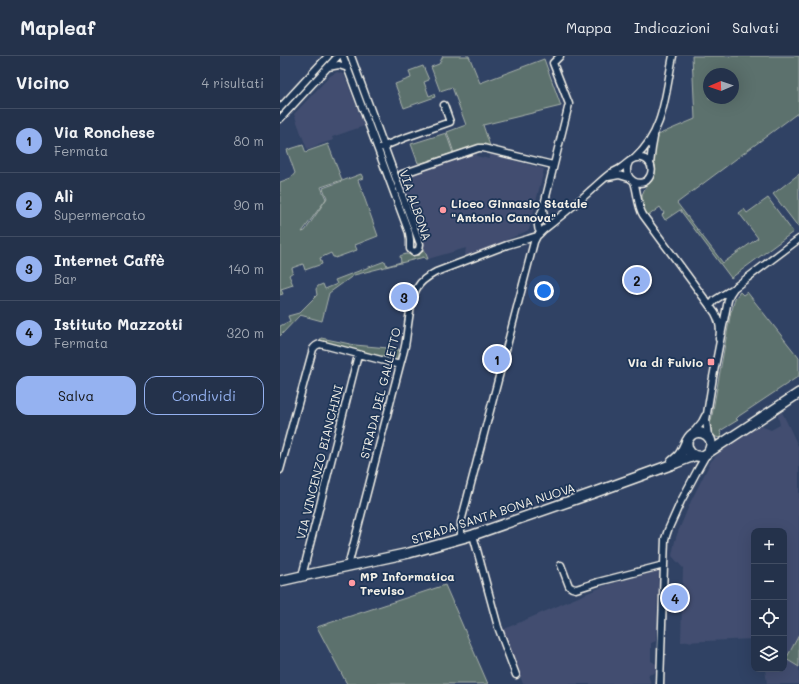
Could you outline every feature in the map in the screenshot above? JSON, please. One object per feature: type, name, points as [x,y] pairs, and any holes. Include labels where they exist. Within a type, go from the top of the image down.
[{"type":"street","points":[[280,108],[328,56]]},
{"type":"street","points":[[280,119],[338,56]]},
{"type":"street","name":"VIA ALBONA","points":[[343,56],[381,147],[420,244],[417,251],[413,252],[410,249],[409,233],[381,147],[352,58]]},
{"type":"street","points":[[673,56],[664,106],[656,130],[647,146],[629,162],[626,170],[636,187],[639,209],[717,316],[720,339]]},
{"type":"street","points":[[461,538],[461,522],[534,242],[538,234],[538,224],[569,104],[553,63],[559,57]]},
{"type":"street","points":[[328,67],[339,65],[348,68]]},
{"type":"street","points":[[381,147],[450,122],[444,105]]},
{"type":"street","points":[[638,201],[641,192],[652,172],[650,164],[656,130]]},
{"type":"street","points":[[402,174],[480,148],[553,165]]},
{"type":"street","points":[[635,158],[639,157],[646,159],[650,164]]},
{"type":"street","name":"STRADA DEL GALLETTO","points":[[348,566],[406,343],[414,295],[417,286],[436,272],[538,234],[570,209],[603,179],[629,162]]},
{"type":"street","points":[[603,179],[616,175],[624,176],[641,183],[648,179]]},
{"type":"street","points":[[543,209],[544,217],[549,225]]},
{"type":"street","points":[[711,307],[712,302],[734,288],[799,238]]},
{"type":"street","points":[[660,684],[664,566],[667,532],[696,470],[708,453],[711,444],[706,425],[708,405],[728,300],[734,288]]},
{"type":"street","points":[[704,297],[712,298],[720,296]]},
{"type":"street","points":[[711,307],[721,306],[728,300]]},
{"type":"street","points":[[280,470],[313,349],[317,345],[320,344],[400,365]]},
{"type":"street","name":"VIA VINCENZO BIANCHINI","points":[[302,576],[358,355]]},
{"type":"street","points":[[731,438],[720,441],[713,440],[703,433],[695,433],[689,438],[688,449],[691,454],[695,456],[703,456],[731,438],[799,393]]},
{"type":"street","points":[[664,467],[681,453],[689,438],[704,417],[708,405]]},
{"type":"street","points":[[695,456],[697,465],[696,470]]},
{"type":"street","name":"STRADA SANTA BONA NUOVA","points":[[280,581],[409,553],[473,535],[695,456]]},
{"type":"street","points":[[473,535],[498,627],[516,675]]},
{"type":"street","points":[[561,565],[569,586],[576,589],[598,582],[664,566]]},
{"type":"shaded area","points":[[337,72],[343,74],[345,77],[364,126],[332,137],[333,140],[307,149],[294,114],[330,76]]},
{"type":"shaded area","points":[[478,150],[476,156],[489,159],[491,154],[544,169],[529,230],[468,257],[465,254],[466,248],[428,259],[398,178]]},
{"type":"shaded area","points":[[782,412],[799,448],[798,684],[767,684],[765,672],[787,672],[787,528],[751,528],[751,639],[681,642],[683,568],[672,556],[678,532],[691,501],[711,461],[721,451],[760,423],[761,426],[771,430],[780,425],[778,415]]},
{"type":"shaded area","points":[[659,570],[656,641],[651,643],[651,661],[656,664],[656,671],[648,675],[651,684],[523,684],[502,630],[604,586]]},
{"type":"green space","points":[[443,56],[469,56],[480,83],[544,59],[561,106],[483,125],[490,146],[485,144],[454,153],[447,132],[466,125],[452,87],[440,91],[431,67],[439,64]]},
{"type":"green space","points":[[692,56],[799,56],[799,112],[677,203],[723,263],[758,238],[739,213],[744,209],[747,213],[768,198],[793,232],[731,278],[680,210],[665,220],[662,215],[664,213],[660,207],[648,216],[644,209],[642,198],[644,190],[655,174],[654,153],[659,134],[695,119]]},
{"type":"green space","points":[[423,66],[429,80],[424,82],[429,96],[434,94],[435,97],[404,108],[395,84],[411,78],[409,71]]},
{"type":"green space","points":[[446,133],[453,153],[418,163],[411,144]]},
{"type":"green space","points":[[328,144],[342,180],[321,187],[326,199],[302,232],[305,231],[327,198],[323,188],[361,174],[363,178],[358,180],[378,236],[355,245],[357,250],[335,258],[331,253],[320,258],[322,264],[305,270],[303,264],[292,268],[293,272],[289,275],[293,285],[281,289],[283,294],[280,295],[280,182],[291,178],[295,173],[287,150],[303,145],[306,153]]},
{"type":"green space","points":[[799,174],[799,228],[773,194]]},
{"type":"green space","points":[[421,241],[428,259],[425,259],[424,257],[354,275],[329,293],[322,321],[300,315],[280,336],[280,326],[290,321],[288,316],[299,313],[317,295],[316,289],[318,286],[323,284],[325,289],[337,284],[335,280],[385,261],[387,266],[401,262],[400,256],[408,254],[419,255],[422,250]]},
{"type":"green space","points":[[740,292],[743,295],[747,292],[799,358],[799,376],[739,416],[736,419],[738,420],[720,431],[723,438],[719,438],[712,433],[709,421],[711,421],[731,311],[735,298]]},
{"type":"green space","points":[[321,338],[355,345],[399,349],[397,359],[393,360],[320,342]]},
{"type":"green space","points":[[445,585],[488,684],[347,684],[317,627]]},
{"type":"green space","points":[[799,635],[799,667],[787,660]]},
{"type":"place","name":"Liceo Ginnasio Statale \"Antonio Canova\"","points":[[443,210]]},
{"type":"place","name":"Alì","points":[[637,280]]},
{"type":"place","name":"Internet Caffè","points":[[404,297]]},
{"type":"place","name":"Via Ronchese","points":[[497,359]]},
{"type":"place","name":"Via di Fulvio","points":[[711,362]]},
{"type":"place","name":"MP Informatica Treviso","points":[[352,583]]},
{"type":"place","name":"Istituto Mazzotti","points":[[675,598]]}]
